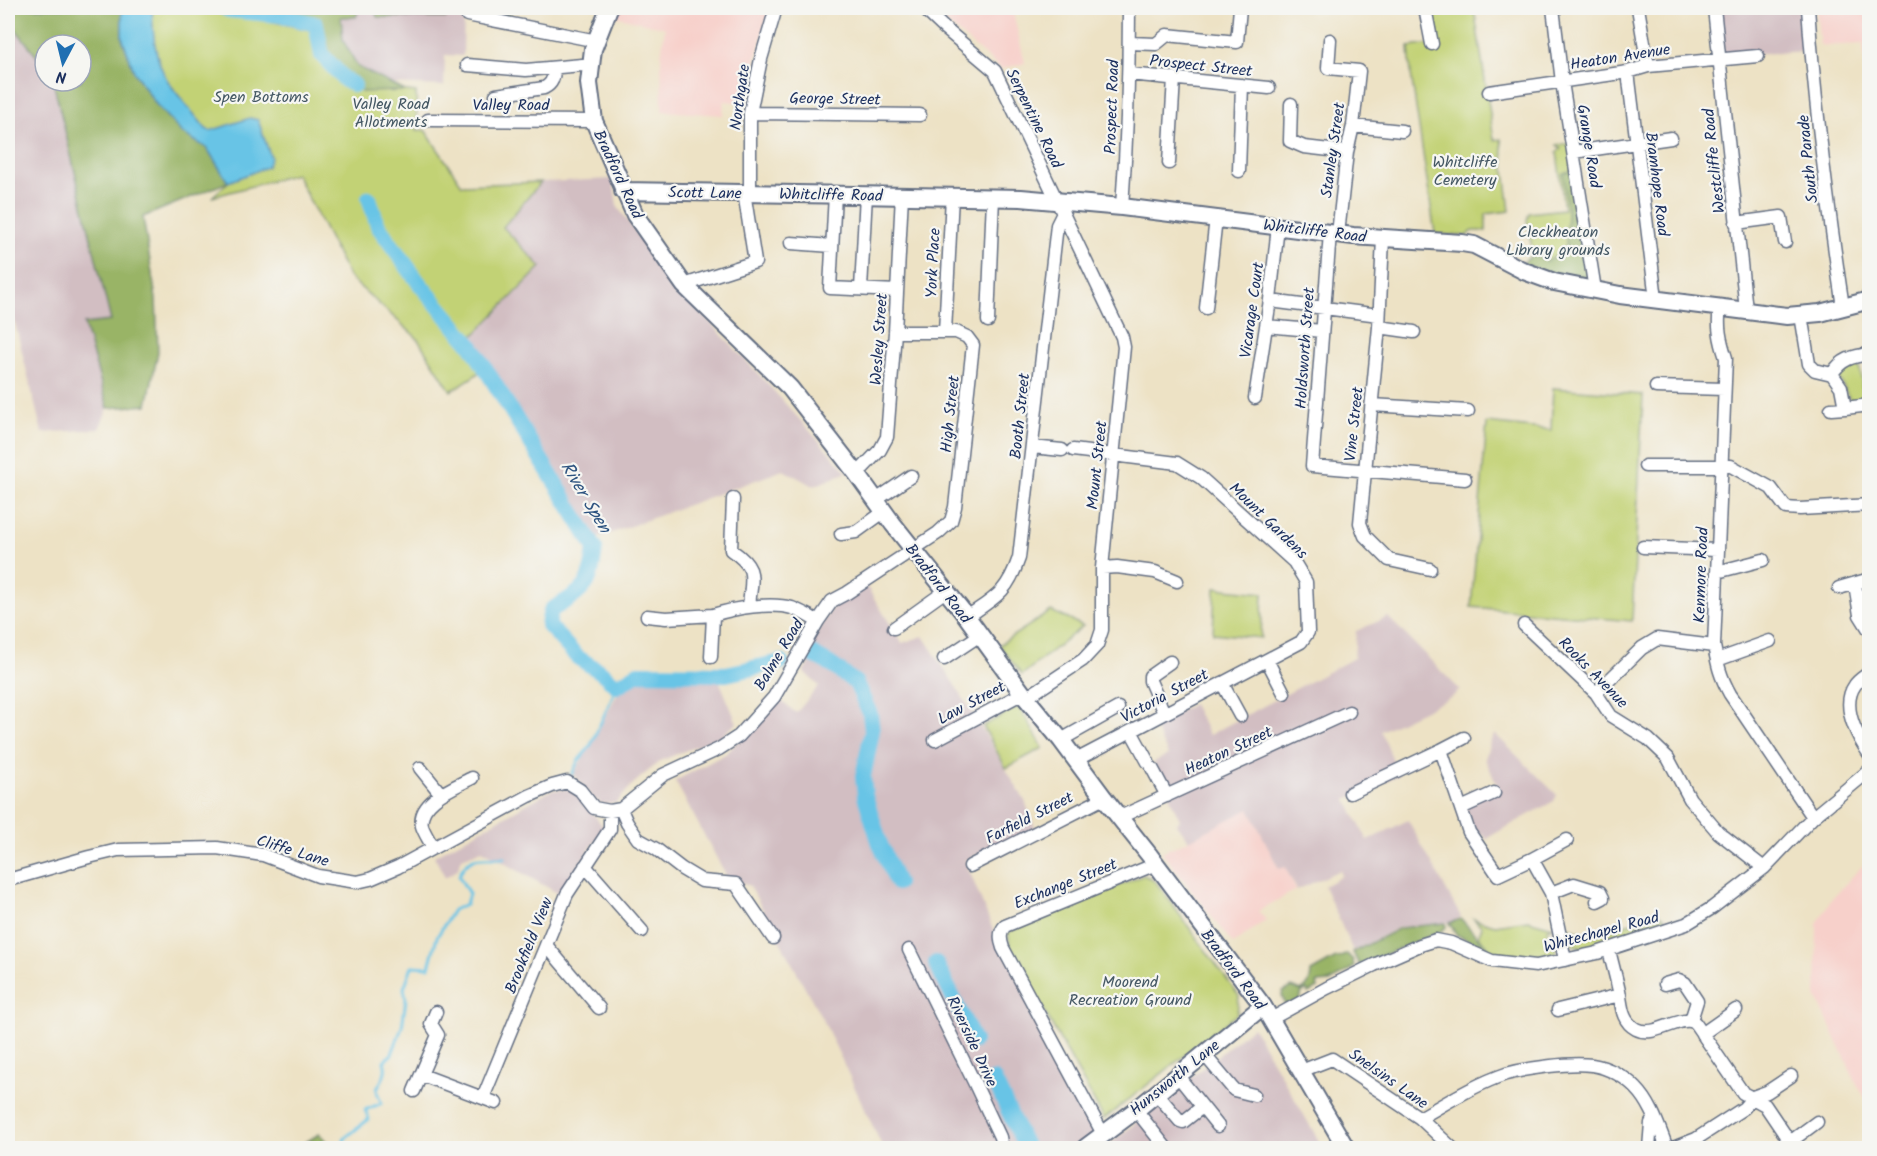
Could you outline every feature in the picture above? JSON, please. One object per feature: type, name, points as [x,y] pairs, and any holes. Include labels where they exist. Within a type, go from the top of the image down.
[{"type":"main road","name":"Bradford Road","points":[[609,8],[593,49],[589,83],[594,121],[635,215],[684,285],[790,388],[947,590],[1024,696],[1061,740],[1156,864],[1267,1013],[1346,1149]]},
{"type":"main road","name":"Scott Lane","points":[[623,190],[747,192]]},
{"type":"main road","name":"Whitcliffe Road","points":[[747,192],[993,197],[1059,207],[1122,207],[1334,233],[1450,242],[1474,245],[1524,271],[1554,282],[1620,295],[1787,315],[1820,314],[1869,300]]},
{"type":"main road","name":"Hunsworth Lane","points":[[1085,1149],[1136,1110],[1203,1053],[1267,1013]]},
{"type":"street","name":"Northgate","points":[[684,285],[755,262],[747,192],[750,113],[761,59],[776,8]]},
{"type":"street","name":"Serpentine Road","points":[[923,8],[995,71],[1059,207]]},
{"type":"street","name":"Prospect Road","points":[[1122,207],[1129,74],[1129,8]]},
{"type":"street","points":[[1129,43],[1156,44],[1167,35],[1236,42],[1240,8]]},
{"type":"street","points":[[1425,8],[1432,44]]},
{"type":"street","name":"Grange Road","points":[[1553,8],[1562,82],[1595,290]]},
{"type":"street","points":[[1638,8],[1648,66]]},
{"type":"street","name":"Westcliffe Road","points":[[1714,8],[1746,310]]},
{"type":"street","name":"South Parade","points":[[1808,8],[1832,235],[1843,307]]},
{"type":"street","points":[[467,15],[597,41]]},
{"type":"street","name":"Stanley Street","points":[[1330,40],[1328,68],[1359,71],[1353,126],[1334,233]]},
{"type":"street","name":"Heaton Avenue","points":[[1489,92],[1628,72],[1648,66],[1758,56]]},
{"type":"street","points":[[467,65],[526,70],[591,66]]},
{"type":"street","points":[[496,95],[547,87],[554,77],[554,68]]},
{"type":"street","name":"Bramhope Road","points":[[1628,72],[1656,300]]},
{"type":"street","name":"Prospect Street","points":[[1129,74],[1269,88]]},
{"type":"street","points":[[1169,163],[1174,78]]},
{"type":"street","points":[[1239,171],[1242,86]]},
{"type":"street","points":[[1291,104],[1290,141],[1304,147],[1347,152]]},
{"type":"street","name":"George Street","points":[[750,113],[920,115]]},
{"type":"street","name":"Valley Road","points":[[428,120],[594,121]]},
{"type":"street","points":[[1353,126],[1402,131]]},
{"type":"street","points":[[1574,152],[1671,138]]},
{"type":"street","points":[[835,194],[830,288],[897,291]]},
{"type":"street","points":[[861,289],[867,194]]},
{"type":"street","name":"Wesley Street","points":[[857,474],[880,450],[887,437],[902,195]]},
{"type":"street","name":"York Place","points":[[945,332],[952,196]]},
{"type":"street","points":[[988,321],[993,197]]},
{"type":"street","name":"Booth Street","points":[[967,617],[999,594],[1013,576],[1019,558],[1059,207]]},
{"type":"street","name":"Mount Street","points":[[1024,696],[1083,660],[1097,645],[1102,630],[1102,568],[1124,347],[1122,337],[1059,207]]},
{"type":"street","points":[[1737,223],[1781,217],[1785,242]]},
{"type":"street","points":[[1206,308],[1216,218]]},
{"type":"street","name":"Vicarage Court","points":[[1255,398],[1278,226]]},
{"type":"street","name":"Holdsworth Street","points":[[1334,233],[1324,308],[1312,466],[1365,471]]},
{"type":"street","name":"Vine Street","points":[[1383,238],[1379,321],[1360,524],[1365,536],[1389,560],[1430,569]]},
{"type":"street","points":[[791,243],[832,246]]},
{"type":"street","points":[[1278,302],[1324,308],[1414,332]]},
{"type":"street","name":"Kenmore Road","points":[[1720,307],[1719,339],[1726,358],[1714,646],[1719,674],[1813,817]]},
{"type":"street","points":[[1801,315],[1809,364],[1815,370],[1832,374],[1841,387],[1845,408]]},
{"type":"street","points":[[1266,326],[1322,331]]},
{"type":"street","name":"High Street","points":[[895,332],[956,332],[967,337],[973,345],[955,507],[951,521],[914,550]]},
{"type":"street","points":[[1832,374],[1839,364],[1852,356],[1869,354]]},
{"type":"street","points":[[1656,387],[1724,389]]},
{"type":"street","points":[[1372,405],[1468,411]]},
{"type":"street","points":[[1831,410],[1869,405]]},
{"type":"street","points":[[1032,447],[1113,455]]},
{"type":"street","name":"Mount Gardens","points":[[1113,455],[1177,463],[1201,478],[1294,562],[1306,582],[1308,632],[1301,642],[1267,660]]},
{"type":"street","points":[[1646,466],[1731,466],[1771,488],[1786,508],[1869,505]]},
{"type":"street","points":[[1365,471],[1465,479]]},
{"type":"street","points":[[841,534],[856,532],[911,476]]},
{"type":"street","points":[[733,499],[731,550],[745,560],[751,569],[749,608]]},
{"type":"street","points":[[1642,547],[1717,550]]},
{"type":"street","name":"Balme Road","points":[[616,810],[663,775],[719,750],[739,736],[774,697],[832,601],[914,550]]},
{"type":"street","points":[[1717,572],[1763,560]]},
{"type":"street","points":[[1102,568],[1117,567],[1155,572],[1177,581]]},
{"type":"street","points":[[1839,588],[1869,579]]},
{"type":"street","points":[[1855,584],[1860,615],[1869,631]]},
{"type":"street","points":[[894,628],[947,590]]},
{"type":"street","points":[[647,616],[666,618],[713,615],[734,609],[764,606],[792,608],[818,621]]},
{"type":"street","points":[[711,657],[713,615]]},
{"type":"street","name":"Rooks Avenue","points":[[1524,625],[1596,693],[1611,716],[1648,739],[1668,758],[1690,799],[1718,832],[1764,868]]},
{"type":"street","points":[[944,659],[980,635]]},
{"type":"street","points":[[1596,693],[1641,648],[1657,639],[1714,646]]},
{"type":"street","points":[[1717,660],[1770,641]]},
{"type":"street","points":[[1267,660],[1284,693]]},
{"type":"street","name":"Victoria Street","points":[[1076,760],[1267,660]]},
{"type":"street","points":[[1164,713],[1150,676],[1170,662]]},
{"type":"street","points":[[1869,672],[1855,684],[1849,699],[1851,719],[1869,755]]},
{"type":"street","points":[[1222,683],[1240,716]]},
{"type":"street","name":"Law Street","points":[[935,740],[1024,696]]},
{"type":"street","points":[[1061,740],[1118,708]]},
{"type":"street","name":"Heaton Street","points":[[1120,817],[1349,712]]},
{"type":"street","points":[[1131,731],[1167,796]]},
{"type":"street","points":[[1350,793],[1464,738]]},
{"type":"street","points":[[1441,750],[1469,832],[1498,876],[1567,840]]},
{"type":"street","points":[[420,768],[441,794]]},
{"type":"street","name":"Whitechapel Road","points":[[1267,1013],[1436,940],[1450,943],[1492,961],[1536,966],[1609,950],[1686,924],[1712,908],[1764,868],[1813,817],[1869,770]]},
{"type":"street","points":[[433,848],[422,826],[422,815],[432,801],[441,794],[472,778]]},
{"type":"street","name":"Cliffe Lane","points":[[8,880],[118,850],[217,848],[263,855],[318,876],[357,882],[398,867],[529,796],[552,786],[567,782],[580,790],[594,808],[616,810]]},
{"type":"street","points":[[1461,808],[1494,793]]},
{"type":"street","name":"Farfield Street","points":[[970,866],[1104,798]]},
{"type":"street","points":[[616,810],[638,839],[656,849],[682,869],[702,881],[736,884],[773,938]]},
{"type":"street","name":"Brookfield View","points":[[483,1098],[567,894],[610,829],[616,810]]},
{"type":"street","points":[[1532,859],[1551,893],[1565,960]]},
{"type":"street","name":"Exchange Street","points":[[1103,1134],[1003,948],[1001,932],[1005,926],[1156,864]]},
{"type":"street","points":[[585,866],[642,931]]},
{"type":"street","points":[[1551,893],[1574,884],[1600,892],[1603,898],[1598,901]]},
{"type":"street","points":[[546,945],[600,1008]]},
{"type":"street","name":"Riverside Drive","points":[[909,950],[946,1021],[1000,1137],[1002,1149]]},
{"type":"street","points":[[1609,950],[1623,1013],[1628,1023],[1636,1029],[1647,1032],[1691,1020]]},
{"type":"street","points":[[1665,984],[1679,980],[1685,983],[1697,1001],[1691,1020]]},
{"type":"street","points":[[1558,1010],[1620,995]]},
{"type":"street","points":[[1702,1034],[1736,1010]]},
{"type":"street","points":[[414,1091],[438,1035],[431,1024],[436,1012]]},
{"type":"street","points":[[1691,1020],[1743,1093],[1765,1105],[1792,1145],[1817,1122]]},
{"type":"street","points":[[1203,1053],[1234,1090],[1254,1095]]},
{"type":"street","name":"Snelsins Lane","points":[[1301,1071],[1332,1059],[1420,1118],[1452,1149]]},
{"type":"street","points":[[1420,1118],[1475,1087],[1506,1074],[1539,1068],[1593,1065],[1630,1082],[1646,1100],[1667,1149]]},
{"type":"street","points":[[422,1075],[496,1103]]},
{"type":"street","points":[[1177,1075],[1218,1126]]},
{"type":"street","points":[[1673,1149],[1696,1139],[1744,1108],[1753,1097],[1767,1092],[1791,1076]]},
{"type":"street","points":[[1156,1093],[1183,1122],[1202,1107]]},
{"type":"street","points":[[1136,1110],[1166,1149]]},
{"type":"street","points":[[1649,1149],[1651,1123],[1654,1118]]},
{"type":"shaded area","points":[[450,8],[464,11],[463,56],[445,55],[444,86],[393,84],[358,67],[343,40],[341,17],[356,17],[359,9],[376,10],[377,17],[445,18]]},
{"type":"shaded area","points":[[618,8],[770,8],[743,103],[724,101],[723,115],[662,111],[661,56],[665,28],[615,16]]},
{"type":"shaded area","points":[[929,8],[1012,8],[1025,63],[1001,69]]},
{"type":"shaded area","points":[[1720,8],[1803,8],[1808,51],[1724,56]]},
{"type":"shaded area","points":[[1816,8],[1869,8],[1869,103],[1863,44],[1820,46]]},
{"type":"shaded area","points":[[8,19],[33,51],[33,93],[56,93],[111,321],[84,324],[108,408],[99,429],[42,433],[8,295]]},
{"type":"shaded area","points":[[613,179],[617,206],[665,274],[847,472],[814,486],[783,470],[598,538],[472,337],[540,267],[503,227],[541,182]]},
{"type":"shaded area","points":[[867,587],[902,643],[923,636],[1025,801],[1035,828],[965,860],[991,925],[1103,1148],[883,1148],[824,1022],[750,886],[727,877],[675,781],[727,753],[779,699],[796,713],[819,686],[803,671],[809,665],[809,646],[834,605]]},
{"type":"shaded area","points":[[1388,617],[1460,690],[1452,697],[1381,731],[1399,775],[1346,799],[1367,841],[1408,820],[1461,917],[1452,922],[1399,927],[1353,951],[1324,886],[1342,876],[1340,870],[1297,890],[1285,867],[1279,869],[1249,809],[1189,840],[1177,824],[1180,820],[1154,762],[1168,755],[1154,726],[1193,704],[1209,735],[1354,658],[1356,631]]},
{"type":"shaded area","points":[[642,679],[719,680],[737,723],[721,736],[660,761],[633,784],[616,803],[602,804],[591,796],[574,774],[620,689]]},
{"type":"shaded area","points":[[1495,734],[1557,795],[1554,801],[1489,837],[1488,840],[1472,826],[1464,800],[1497,784],[1485,759]]},
{"type":"shaded area","points":[[568,789],[579,795],[604,828],[559,894],[482,850],[462,858],[457,870],[445,877],[434,856],[552,790]]},
{"type":"shaded area","points":[[1249,808],[1279,869],[1285,866],[1296,890],[1258,911],[1266,920],[1233,944],[1162,852]]},
{"type":"shaded area","points":[[1869,859],[1869,1104],[1858,1086],[1816,996],[1817,924],[1832,898]]},
{"type":"shaded area","points":[[1253,1027],[1323,1148],[1105,1148]]},
{"type":"green space","points":[[8,8],[122,8],[122,37],[134,72],[158,107],[182,133],[207,148],[228,182],[143,217],[156,299],[158,352],[147,405],[108,408],[84,324],[111,321],[56,93],[93,93],[93,33],[33,33],[33,51],[8,19]]},
{"type":"green space","points":[[122,8],[212,8],[223,15],[266,20],[311,30],[337,65],[357,86],[416,92],[417,130],[425,130],[462,185],[541,182],[503,227],[541,267],[472,337],[488,363],[476,375],[451,391],[417,338],[349,277],[296,174],[212,197],[228,182]]},
{"type":"green space","points":[[212,8],[451,8],[446,18],[377,17],[375,10],[359,9],[356,17],[341,17],[343,40],[358,67],[405,91],[361,92],[311,30],[266,20],[223,15]]},
{"type":"green space","points":[[451,8],[511,8],[509,20]]},
{"type":"green space","name":"Whitcliffe Cemetery","points":[[1432,8],[1474,8],[1494,140],[1501,139],[1510,211],[1486,214],[1486,231],[1472,231],[1467,236],[1435,234],[1409,47],[1439,43]]},
{"type":"green space","name":"Cleckheaton Library grounds","points":[[1571,143],[1591,286],[1522,264],[1533,255],[1527,220],[1529,213],[1564,209],[1557,152],[1561,149],[1557,145]]},
{"type":"green space","points":[[1574,170],[1590,280],[1584,285],[1522,264],[1532,255],[1546,261],[1555,257],[1566,246],[1567,209],[1563,173]]},
{"type":"green space","points":[[1854,360],[1860,369],[1864,401],[1850,400],[1836,372]]},
{"type":"green space","points":[[1553,388],[1643,395],[1632,621],[1471,607],[1487,423],[1551,430]]},
{"type":"green space","points":[[1215,588],[1263,593],[1261,638],[1213,633]]},
{"type":"green space","points":[[1051,611],[1083,626],[1022,675],[999,645]]},
{"type":"green space","points":[[1019,706],[1043,748],[1006,768],[983,726]]},
{"type":"green space","name":"Moorend Recreation Ground","points":[[1144,875],[1156,882],[1239,996],[1237,1014],[1104,1119],[1010,949],[1008,932]]},
{"type":"green space","points":[[1655,910],[1664,917],[1667,923],[1590,947],[1582,948],[1571,944],[1568,927],[1594,936],[1642,919]]},
{"type":"green space","points":[[1461,919],[1486,948],[1457,935],[1449,923]]},
{"type":"green space","points":[[1474,919],[1495,925],[1528,920],[1553,927],[1547,929],[1549,940],[1556,940],[1555,952],[1530,959],[1488,949],[1488,946],[1478,936],[1482,927]]},
{"type":"green space","points":[[1445,923],[1446,927],[1440,932],[1359,965],[1353,952],[1400,928]]},
{"type":"green space","points":[[1347,954],[1353,960],[1354,967],[1330,982],[1317,983],[1318,988],[1308,993],[1307,990],[1302,992],[1300,1000],[1285,1005],[1283,992],[1292,987],[1301,991],[1309,983],[1311,972]]},
{"type":"green space","points":[[319,1134],[335,1148],[296,1148]]},
{"type":"water","points":[[122,8],[152,8],[155,45],[163,73],[206,129],[210,131],[250,118],[258,120],[271,158],[267,167],[228,182],[207,148],[182,133],[158,107],[134,72],[122,37]]},
{"type":"waterway","name":"River Spen","points":[[225,8],[279,15],[316,24],[322,55],[345,80],[354,85]]},
{"type":"waterway","name":"River Spen","points":[[369,198],[378,226],[419,283],[471,345],[595,548],[588,581],[579,592],[551,610],[548,625],[577,657],[601,672],[617,686],[638,673],[726,674],[781,662]]},
{"type":"waterway","name":"River Spen","points":[[810,653],[856,683],[870,714],[872,731],[863,777],[865,796],[880,844],[897,883]]},
{"type":"waterway","points":[[572,775],[578,761],[590,747],[617,686]]},
{"type":"waterway","points":[[342,1148],[345,1138],[369,1119],[365,1110],[382,1103],[377,1088],[384,1076],[384,1061],[392,1054],[402,1027],[406,999],[404,988],[412,966],[429,967],[437,937],[453,910],[466,904],[469,894],[459,876],[463,868],[467,863],[478,858],[505,858]]},
{"type":"waterway","name":"River Spen","points":[[936,963],[974,1041]]},
{"type":"waterway","name":"River Spen","points":[[994,1080],[1026,1148]]},
{"type":"park label","name":"Spen Bottoms","points":[[261,96]]},
{"type":"park label","name":"Valley Road Allotments","points":[[391,112]]}]
